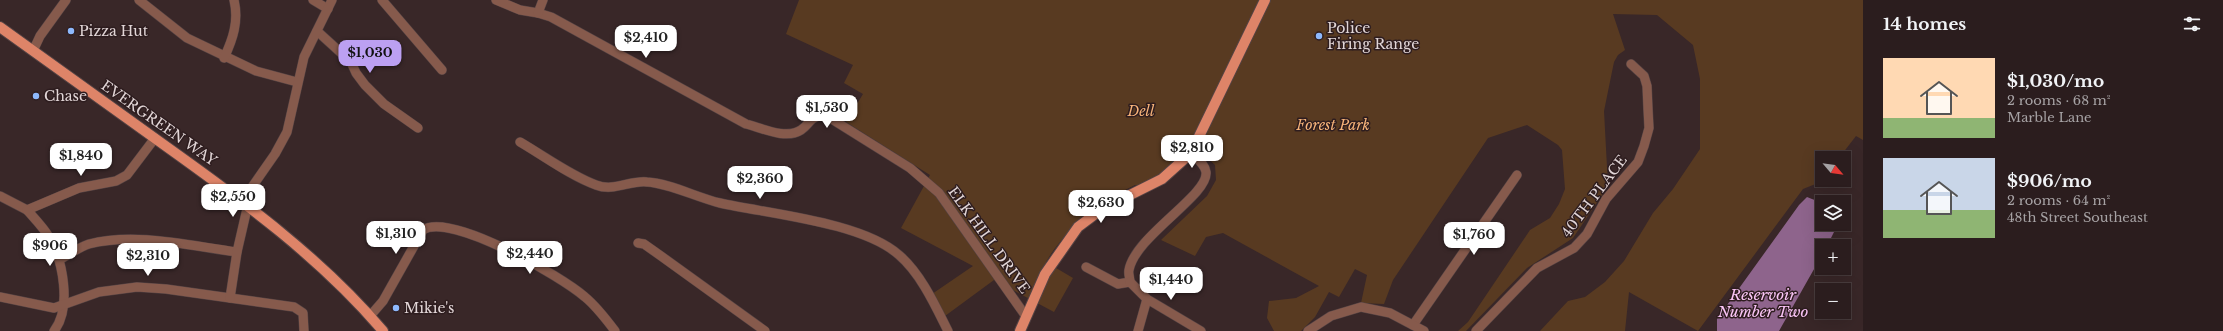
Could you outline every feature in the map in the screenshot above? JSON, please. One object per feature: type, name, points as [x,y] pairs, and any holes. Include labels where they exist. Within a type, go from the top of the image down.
[{"type":"main road","points":[[1020,331],[1025,315],[1044,274],[1062,247],[1078,228],[1102,209],[1162,179],[1191,153],[1265,0]]},
{"type":"main road","name":"EVERGREEN WAY","points":[[0,27],[248,204],[313,260],[370,316],[383,331]]},
{"type":"street","points":[[33,51],[40,36],[66,0]]},
{"type":"street","points":[[139,0],[187,38],[224,58],[256,71],[297,82]]},
{"type":"street","points":[[224,58],[234,36],[237,10],[234,0]]},
{"type":"street","points":[[313,0],[328,9]]},
{"type":"street","points":[[230,298],[236,252],[252,187],[275,154],[287,132],[297,82],[304,57],[332,0]]},
{"type":"street","points":[[382,0],[442,70]]},
{"type":"street","points":[[496,0],[529,13],[538,13],[543,0]]},
{"type":"street","name":"ELK HILL DRIVE","points":[[538,13],[551,17],[746,124],[775,133],[792,133],[802,130],[812,118],[821,115],[910,168],[939,193],[1025,315]]},
{"type":"street","points":[[317,31],[350,62],[365,84],[384,104],[418,128]]},
{"type":"street","name":"40TH PLACE","points":[[1476,331],[1537,268],[1574,248],[1587,234],[1606,199],[1638,162],[1649,128],[1647,86],[1644,76],[1631,64]]},
{"type":"street","points":[[27,210],[73,190],[116,181],[127,175],[155,138]]},
{"type":"street","points":[[520,142],[597,186],[615,188],[647,182],[719,202],[831,225],[882,243],[899,254],[913,269],[935,304],[948,331]]},
{"type":"street","points":[[1191,153],[1204,166],[1206,174],[1205,181],[1199,189],[1157,228],[1143,245],[1129,270],[1130,282],[1147,299],[1201,331]]},
{"type":"street","points":[[1413,325],[1517,175]]},
{"type":"street","points":[[0,196],[27,210],[49,237],[59,260],[66,304],[57,330]]},
{"type":"street","points":[[370,316],[383,301],[423,230],[428,226],[440,226],[473,234],[555,277],[585,296],[615,331]]},
{"type":"street","points":[[59,260],[88,244],[127,240],[154,241],[236,252]]},
{"type":"street","points":[[638,243],[644,244],[765,331]]},
{"type":"street","points":[[1086,267],[1118,284],[1130,282]]},
{"type":"street","points":[[0,297],[54,308],[99,292],[119,288],[166,289],[294,307],[302,313],[304,331]]},
{"type":"street","points":[[1138,331],[1147,299]]},
{"type":"street","points":[[1308,331],[1331,316],[1361,307],[1390,313],[1424,331]]},
{"type":"green space","name":"Forest Park","points":[[799,0],[1863,0],[1863,140],[1856,136],[1844,151],[1815,151],[1815,184],[1803,189],[1698,331],[1629,292],[1625,331],[1540,331],[1568,301],[1585,297],[1605,282],[1624,261],[1653,213],[1673,189],[1700,149],[1700,79],[1693,45],[1657,15],[1613,14],[1625,50],[1618,55],[1614,62],[1604,111],[1608,186],[1573,238],[1527,268],[1466,331],[1458,331],[1468,322],[1530,230],[1550,218],[1559,204],[1565,189],[1562,150],[1558,145],[1527,125],[1488,138],[1393,280],[1384,304],[1361,303],[1367,275],[1355,269],[1339,297],[1329,292],[1315,317],[1301,331],[1274,331],[1267,318],[1269,301],[1296,298],[1319,286],[1223,233],[1206,237],[1195,256],[1161,240],[1207,196],[1216,180],[1215,165],[1199,150],[1189,147],[1173,166],[1150,183],[1135,185],[1095,205],[1096,209],[1056,246],[1046,262],[1073,278],[1054,312],[994,280],[945,316],[932,294],[973,266],[901,228],[930,175],[846,122],[863,94],[844,83],[853,65],[786,34]]},
{"type":"water","name":"Reservoir Number Two","points":[[1807,197],[1815,200],[1815,231],[1834,231],[1830,239],[1815,239],[1815,267],[1779,331],[1717,331],[1717,319],[1799,205]]},
{"type":"place","name":"Pizza Hut","points":[[71,31]]},
{"type":"place","name":"Police Firing Range","points":[[1319,36]]},
{"type":"place","name":"Chase","points":[[36,96]]},
{"type":"place","name":"Mikie's","points":[[396,308]]},
{"type":"park label","name":"Dell","points":[[1141,111]]}]
